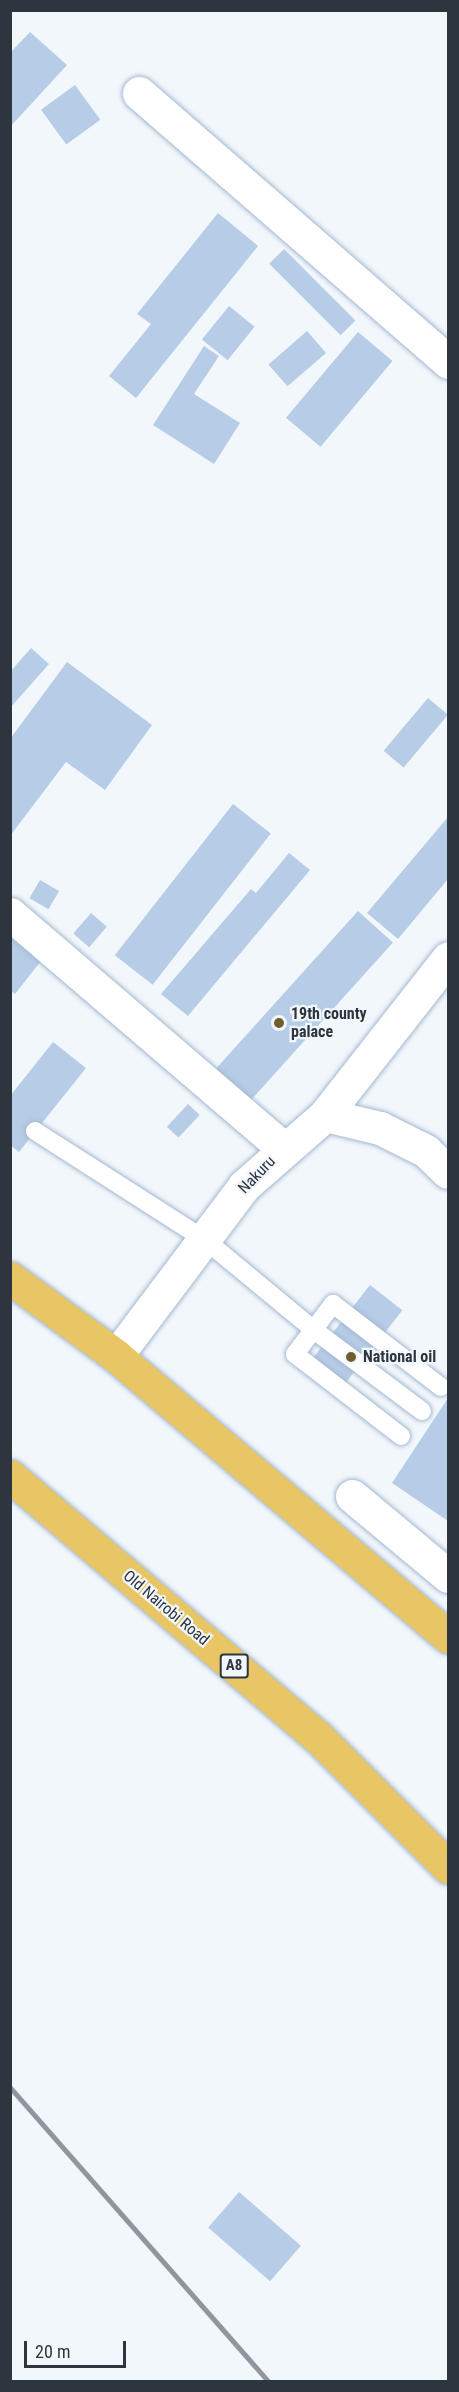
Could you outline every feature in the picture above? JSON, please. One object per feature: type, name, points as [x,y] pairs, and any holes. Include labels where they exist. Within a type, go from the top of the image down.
[{"type":"highway","points":[[10,1278],[116,1356],[448,1637]]},
{"type":"highway","name":"Old Nairobi Road","points":[[10,1476],[318,1737],[448,1867]]},
{"type":"street","points":[[139,93],[448,362]]},
{"type":"street","points":[[10,914],[283,1148]]},
{"type":"street","name":"Nakuru","points":[[116,1356],[244,1186],[283,1148],[325,1115],[448,958]]},
{"type":"street","points":[[325,1115],[380,1128],[426,1151],[448,1172]]},
{"type":"street","points":[[352,1496],[448,1576]]},
{"type":"lane","points":[[35,1131],[204,1239],[314,1330],[422,1410]]},
{"type":"lane","points":[[401,1436],[295,1354],[333,1304],[441,1387]]},
{"type":"building","points":[[30,32],[67,65],[10,127],[10,53]]},
{"type":"building","points":[[75,85],[100,120],[66,144],[41,110]]},
{"type":"building","points":[[218,213],[258,246],[136,398],[109,376],[151,324],[137,314]]},
{"type":"building","points":[[284,249],[355,320],[341,335],[269,264]]},
{"type":"building","points":[[229,306],[255,327],[228,360],[202,339]]},
{"type":"building","points":[[307,331],[326,353],[288,386],[269,364]]},
{"type":"building","points":[[358,332],[392,361],[320,447],[286,418]]},
{"type":"building","points":[[204,346],[219,356],[194,394],[240,423],[214,464],[153,425]]},
{"type":"building","points":[[31,648],[49,664],[10,708],[10,672]]},
{"type":"building","points":[[67,662],[152,725],[105,790],[66,762],[10,836],[10,739]]},
{"type":"building","points":[[428,698],[448,715],[404,768],[384,751]]},
{"type":"building","points":[[233,804],[271,834],[153,985],[115,955]]},
{"type":"building","points":[[448,817],[448,879],[398,939],[367,913]]},
{"type":"building","points":[[289,853],[310,870],[188,1016],[161,994],[251,889],[256,893]]},
{"type":"building","points":[[40,880],[59,891],[49,909],[30,898]]},
{"type":"building","points":[[358,911],[393,942],[250,1101],[215,1069]]},
{"type":"building","points":[[91,913],[107,927],[89,947],[73,933]]},
{"type":"building","points":[[10,932],[44,957],[15,994],[10,990]]},
{"type":"building","points":[[53,1042],[86,1068],[19,1152],[10,1145],[10,1096]]},
{"type":"building","points":[[188,1104],[200,1115],[179,1138],[167,1127]]},
{"type":"building","points":[[370,1285],[402,1310],[335,1396],[303,1371]]},
{"type":"building","points":[[448,1398],[448,1521],[392,1483]]},
{"type":"building","points":[[239,2192],[301,2246],[270,2281],[208,2227]]},
{"type":"railway","points":[[10,2087],[269,2382]]},
{"type":"place","name":"19th county palace","points":[[279,1023]]},
{"type":"place","name":"National oil","points":[[351,1357]]}]
